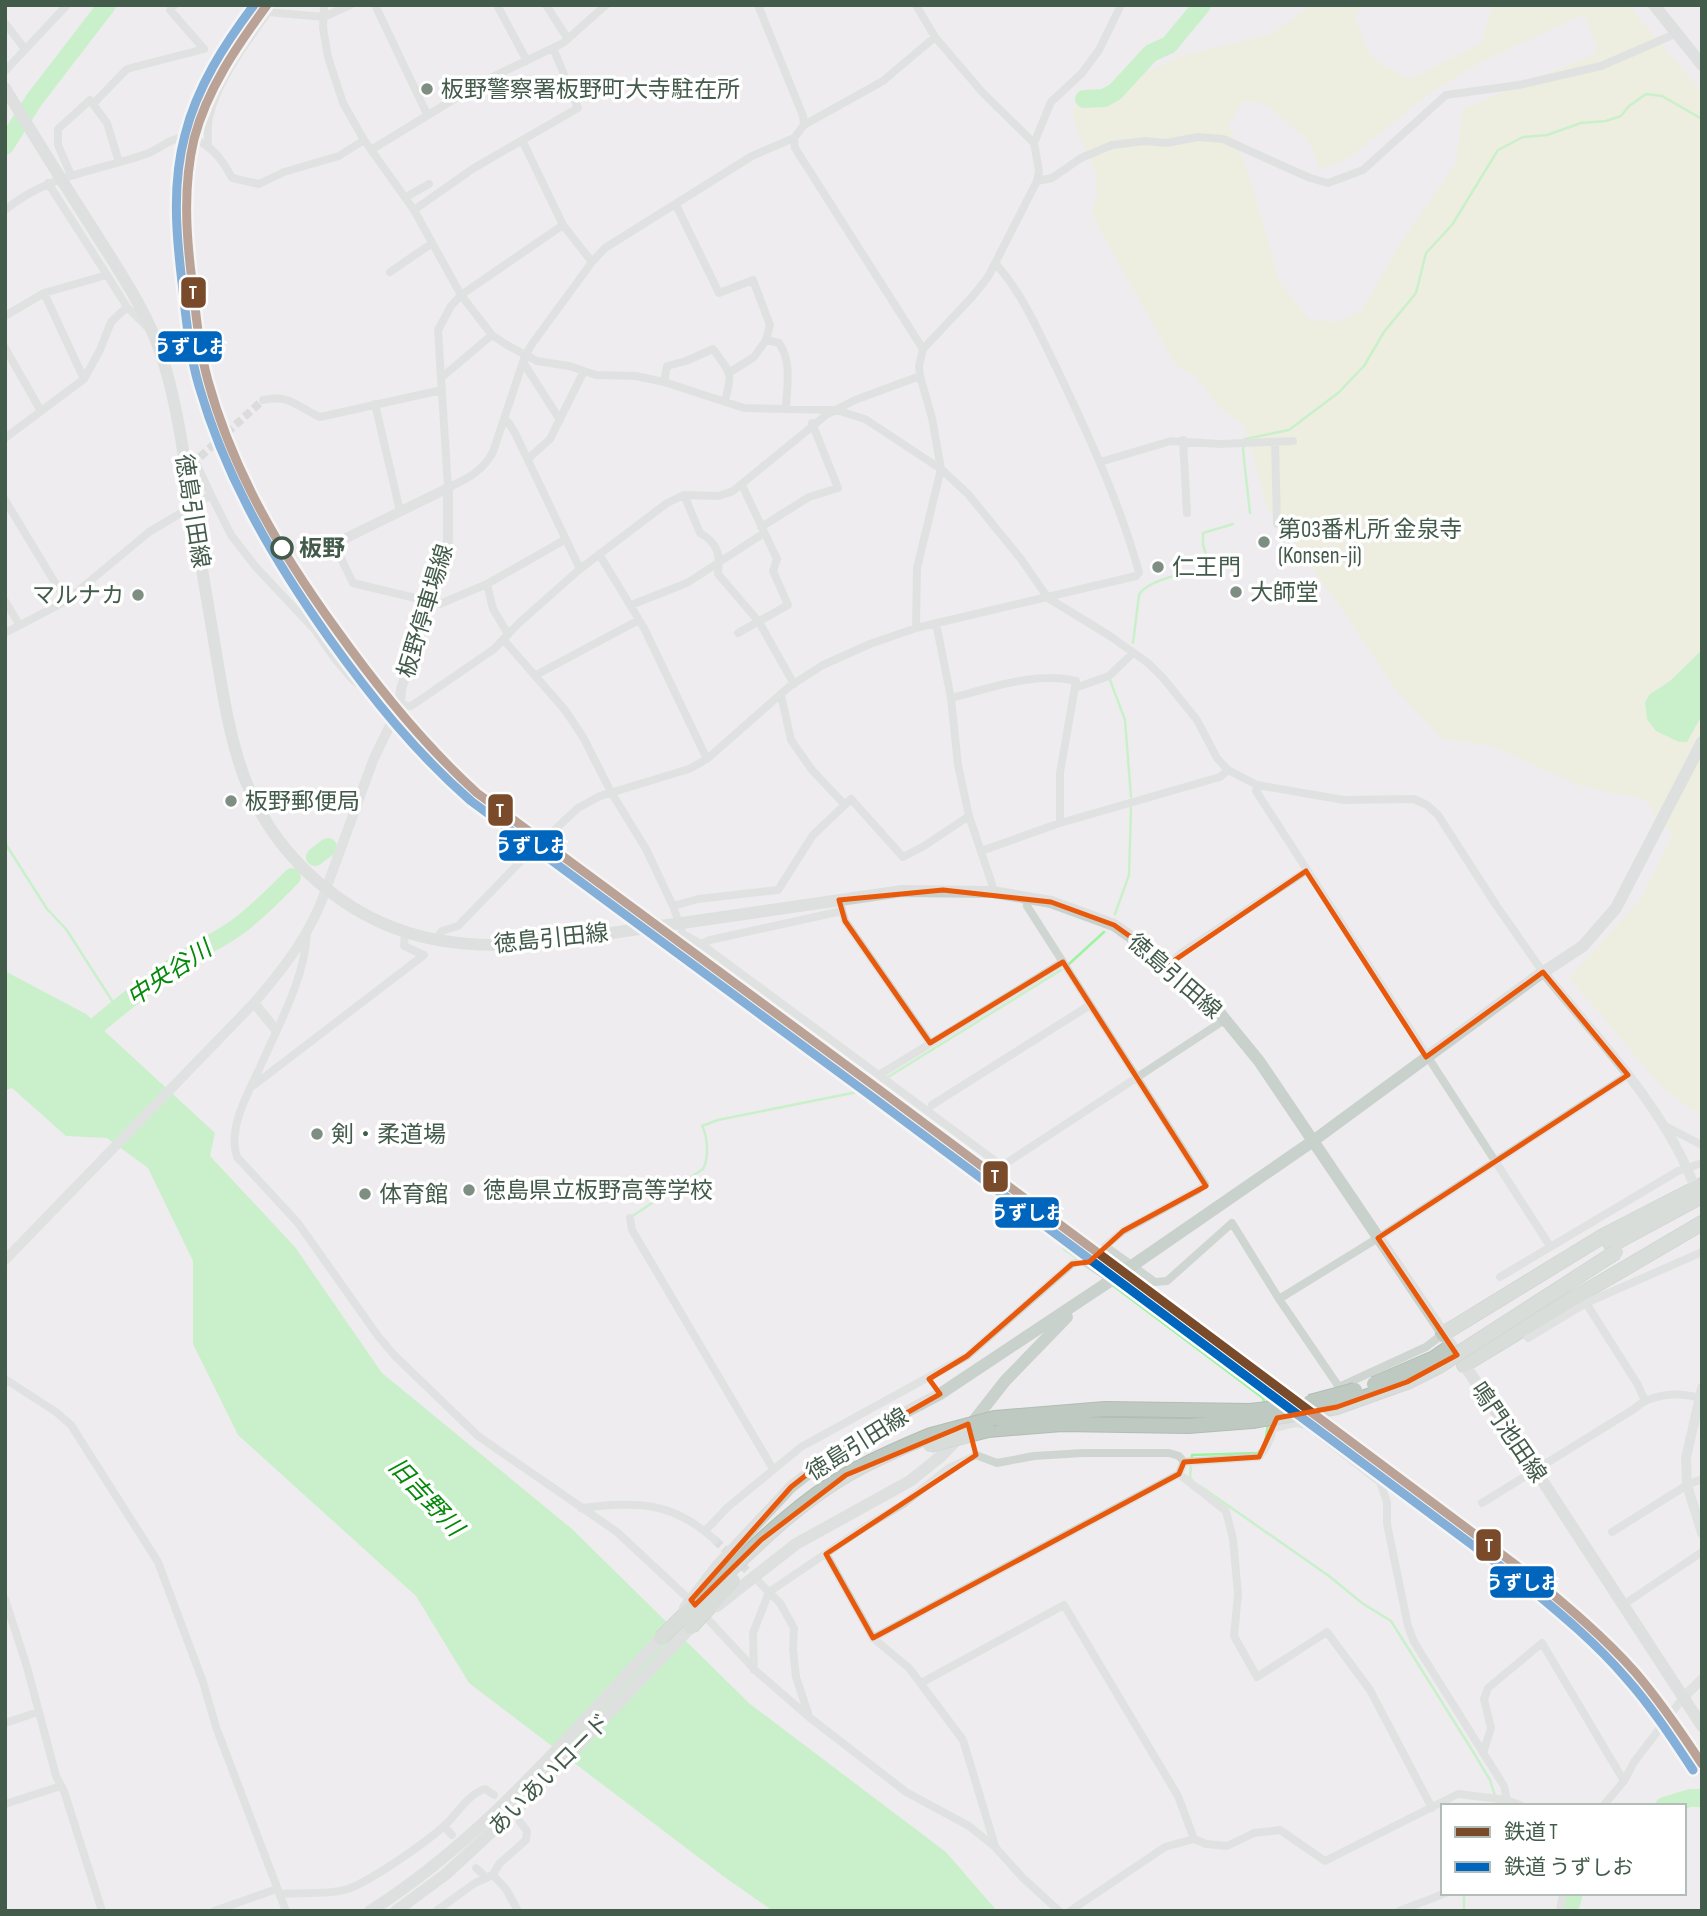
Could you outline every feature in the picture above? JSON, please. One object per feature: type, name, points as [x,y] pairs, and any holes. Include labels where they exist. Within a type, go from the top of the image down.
[{"type":"highway","points":[[1443,1334],[1697,1182]]},
{"type":"highway","points":[[691,1627],[761,1540],[823,1491],[884,1454],[991,1424],[1188,1426],[1334,1398],[1375,1384],[1434,1358],[1702,1196]]},
{"type":"highway","points":[[1613,1248],[1702,1205]]},
{"type":"highway","points":[[1464,1365],[1702,1223]]},
{"type":"highway","points":[[661,1638],[730,1576]]},
{"type":"main road","points":[[1654,5],[1675,34],[1696,50],[1702,65]]},
{"type":"main road","name":"徳島引田線","points":[[6,90],[120,270],[164,360],[182,439],[226,713],[242,772],[259,811],[278,843],[296,863],[327,889],[351,908],[405,932],[435,940],[514,946],[689,922],[840,906],[902,891],[993,892],[1051,902],[1114,925],[1169,964],[1205,995],[1259,1061],[1313,1141]]},
{"type":"main road","points":[[334,544],[448,488]]},
{"type":"main road","name":"板野停車場線","points":[[327,889],[374,758],[400,705],[401,689],[448,552],[448,488]]},
{"type":"main road","name":"徳島引田線","points":[[730,1576],[790,1487],[828,1457],[940,1394],[1084,1299],[1313,1141],[1543,972],[1583,946],[1616,908],[1702,742]]},
{"type":"main road","name":"鳴門池田線","points":[[1313,1141],[1536,1471],[1702,1726]]},
{"type":"main road","name":"徳島引田線","points":[[730,1576],[796,1544],[910,1481],[940,1457],[969,1427],[1005,1381],[1084,1299]]},
{"type":"main road","name":"あいあいロード","points":[[370,1911],[439,1862],[519,1797],[691,1627]]},
{"type":"main road","name":"あいあいロード","points":[[396,1911],[446,1874],[519,1797],[661,1638]]},
{"type":"street","points":[[93,104],[127,69],[204,49],[170,10],[175,5]]},
{"type":"street","points":[[324,5],[325,38],[333,77],[343,103],[364,140],[414,209],[461,295],[492,335],[524,359],[560,420]]},
{"type":"street","points":[[208,146],[208,121],[212,104],[243,48],[268,12],[324,17],[350,5]]},
{"type":"street","points":[[375,5],[427,114]]},
{"type":"street","points":[[497,5],[527,61]]},
{"type":"street","points":[[546,5],[568,38]]},
{"type":"street","points":[[371,150],[482,82],[554,48],[606,5]]},
{"type":"street","points":[[758,5],[803,116],[804,125]]},
{"type":"street","points":[[916,5],[935,37],[983,93],[1034,143]]},
{"type":"street","points":[[5,71],[63,7]]},
{"type":"street","points":[[916,628],[917,568],[941,470],[932,418],[920,376],[923,349],[972,298],[996,264],[1037,181],[1039,171],[1034,143],[1051,102],[1082,73],[1099,50],[1117,7]]},
{"type":"street","points":[[5,23],[25,49]]},
{"type":"street","points":[[1037,181],[1052,178],[1081,158],[1112,145],[1145,141],[1166,143],[1198,137],[1223,139],[1310,178],[1328,183],[1363,170],[1446,95],[1519,85],[1601,65],[1675,34]]},
{"type":"street","points":[[563,225],[461,295],[451,306],[438,330],[448,488],[478,473],[486,464],[524,359],[532,344],[605,248],[752,156],[794,138],[804,125],[883,81],[935,37]]},
{"type":"street","points":[[414,209],[474,168],[579,108],[554,48]]},
{"type":"street","points":[[119,162],[107,123],[90,100],[58,128],[60,178],[107,275],[127,307],[153,333]]},
{"type":"street","points":[[5,210],[20,197],[60,178],[149,153],[171,140],[184,138],[203,142],[226,166],[232,178],[259,184],[284,172],[339,156],[364,140]]},
{"type":"street","points":[[794,138],[795,148],[923,349]]},
{"type":"street","points":[[522,140],[563,225],[592,262]]},
{"type":"street","points":[[406,197],[429,184]]},
{"type":"street","points":[[676,205],[719,293],[753,280],[770,325],[766,340],[754,357],[730,372]]},
{"type":"street","points":[[390,272],[431,244]]},
{"type":"street","points":[[435,940],[442,931],[458,926],[517,864],[578,808],[600,796],[690,769],[708,759],[794,684],[823,665],[870,643],[916,628],[1136,576],[1139,572],[1117,501],[1100,462],[1038,331],[1010,280],[996,264]]},
{"type":"street","points":[[5,316],[44,293],[107,275]]},
{"type":"street","points":[[44,293],[84,379]]},
{"type":"street","points":[[5,438],[84,379],[100,351],[111,322],[127,307]]},
{"type":"street","points":[[442,377],[492,335]]},
{"type":"street","points":[[766,340],[779,343],[785,352],[788,364],[786,408]]},
{"type":"street","points":[[5,348],[41,411]]},
{"type":"street","points":[[664,382],[667,366],[713,349],[730,372],[725,401]]},
{"type":"street","points":[[524,359],[596,375],[636,376],[664,382],[744,408],[836,410],[865,419],[941,470],[968,494],[1021,559],[1048,598],[1148,663],[1179,694],[1198,720],[1217,758],[1228,770],[1257,785],[1345,800],[1414,799],[1427,804],[1438,815],[1543,972],[1628,1075],[1697,1182]]},
{"type":"street","points":[[528,459],[550,439],[583,371]]},
{"type":"street","points":[[400,705],[411,706],[420,701],[495,649],[580,569],[667,503],[684,495],[719,496],[733,491],[812,423],[855,400],[920,376]]},
{"type":"street","points":[[263,400],[281,397],[320,417],[442,390]]},
{"type":"street","points":[[374,404],[400,510]]},
{"type":"street","points":[[504,420],[515,433],[580,569]]},
{"type":"street","points":[[631,605],[687,583],[809,498],[838,488],[812,423]]},
{"type":"street","points":[[182,439],[198,459],[211,495],[231,535],[254,566],[315,630],[352,679],[368,690],[393,719]]},
{"type":"street","points":[[1183,440],[1188,513]]},
{"type":"street","points":[[1100,462],[1171,441],[1245,444],[1293,441]]},
{"type":"street","points":[[1275,442],[1277,524]]},
{"type":"street","points":[[738,633],[788,605],[773,571],[777,559],[742,485]]},
{"type":"street","points":[[5,633],[66,601],[149,532],[211,495]]},
{"type":"street","points":[[684,495],[700,533],[711,539],[720,560],[718,574],[759,622],[794,684]]},
{"type":"street","points":[[5,500],[66,601]]},
{"type":"street","points":[[334,544],[353,583],[440,604],[487,584],[566,539]]},
{"type":"street","points":[[599,554],[639,620],[708,759]]},
{"type":"street","points":[[487,584],[493,610],[506,636],[583,737],[611,792],[646,849],[684,934],[1002,1166],[1226,1019]]},
{"type":"street","points":[[5,601],[19,624]]},
{"type":"street","points":[[536,675],[639,620]]},
{"type":"street","points":[[936,624],[951,698],[958,765],[969,816],[993,892]]},
{"type":"street","points":[[1075,688],[1109,676],[1133,653]]},
{"type":"street","points":[[951,698],[1018,681],[1043,678],[1076,681],[1059,773],[1060,823]]},
{"type":"street","points":[[781,695],[792,740],[812,770],[845,805]]},
{"type":"street","points":[[981,851],[1060,823],[1220,777],[1228,770]]},
{"type":"street","points":[[1257,785],[1256,791],[1306,871],[1550,1246]]},
{"type":"street","points":[[673,906],[698,899],[778,890],[813,835],[851,799],[903,857],[969,816]]},
{"type":"street","points":[[1169,964],[1181,953],[1306,871]]},
{"type":"street","points":[[5,1260],[254,1003],[307,932],[327,889]]},
{"type":"street","points":[[1026,897],[1027,905],[1205,1184],[1123,1231],[1105,1245],[1155,1282],[1167,1281],[1232,1223],[1339,1387],[1426,1347],[1443,1334]]},
{"type":"street","points":[[701,944],[840,906],[845,921],[930,1043]]},
{"type":"street","points":[[307,932],[306,952],[276,1030],[244,1098],[236,1132],[235,1152],[242,1166],[298,1223],[394,1355],[478,1436],[617,1532],[682,1591],[754,1670],[906,1793],[969,1826],[995,1847],[1023,1878],[1059,1911]]},
{"type":"street","points":[[251,1087],[424,955],[404,946],[405,932]]},
{"type":"street","points":[[882,1078],[930,1043],[1063,962]]},
{"type":"street","points":[[254,1003],[276,1030]]},
{"type":"street","points":[[932,1105],[1090,1005]]},
{"type":"street","points":[[1279,1298],[1378,1238],[1628,1075]]},
{"type":"street","points":[[1662,1124],[1702,1145]]},
{"type":"street","points":[[1500,1277],[1686,1168],[1702,1163]]},
{"type":"street","points":[[630,1218],[632,1230],[773,1469]]},
{"type":"street","points":[[1528,1338],[1586,1303],[1702,1252]]},
{"type":"street","points":[[705,1531],[728,1507],[801,1447],[967,1356],[1072,1264],[1082,1260],[1268,1394],[1273,1409],[1274,1428],[1269,1445],[1259,1457],[1184,1462]]},
{"type":"street","points":[[1586,1303],[1638,1385],[1644,1399]]},
{"type":"street","points":[[5,1379],[71,1425],[158,1562],[286,1911]]},
{"type":"street","points":[[929,1379],[940,1394]]},
{"type":"street","points":[[1482,1503],[1634,1409],[1644,1399],[1701,1393],[1699,1414],[1686,1458],[1687,1485],[1702,1534]]},
{"type":"street","points":[[1274,1428],[1296,1423],[1307,1425],[1380,1482],[1387,1502],[1387,1524],[1408,1626],[1414,1642],[1504,1786],[1504,1799]]},
{"type":"street","points":[[969,1427],[976,1441],[976,1455]]},
{"type":"street","points":[[754,1670],[753,1633],[769,1592],[902,1504],[949,1468],[976,1455],[997,1463],[1034,1456],[1169,1453],[1179,1456],[1184,1462]]},
{"type":"street","points":[[873,1638],[1179,1475],[1184,1462]]},
{"type":"street","points":[[1179,1475],[1226,1511],[1233,1539],[1238,1594],[1234,1636],[1257,1677],[1327,1632],[1370,1690],[1432,1808]]},
{"type":"street","points":[[1612,1532],[1687,1485],[1702,1479]]},
{"type":"street","points":[[581,1508],[623,1503],[661,1508],[676,1512],[715,1540]]},
{"type":"street","points":[[1623,1605],[1702,1552]]},
{"type":"street","points":[[827,1554],[873,1638],[909,1668],[963,1740],[995,1847]]},
{"type":"street","points":[[760,1583],[780,1603],[794,1628],[796,1677],[809,1717]]},
{"type":"street","points":[[5,1599],[102,1911]]},
{"type":"street","points":[[921,1684],[1063,1605],[1178,1796],[1194,1839]]},
{"type":"street","points":[[1483,1753],[1491,1728],[1485,1699],[1488,1688],[1542,1643],[1624,1781]]},
{"type":"street","points":[[1604,1804],[1624,1781],[1634,1762],[1684,1698],[1702,1679]]},
{"type":"street","points":[[5,1723],[38,1712]]},
{"type":"street","points":[[5,1804],[61,1786]]},
{"type":"street","points":[[214,1911],[278,1891],[345,1890],[389,1866],[444,1826],[477,1791],[485,1789],[494,1796]]},
{"type":"street","points":[[1070,1911],[1165,1847],[1194,1839],[1206,1844],[1227,1846],[1254,1833],[1280,1830],[1325,1861],[1458,1794],[1504,1799],[1516,1804]]},
{"type":"street","points":[[436,1911],[489,1876],[526,1840],[527,1831],[520,1822]]},
{"type":"street","points":[[444,1826],[452,1835]]},
{"type":"street","points":[[476,1868],[506,1889],[518,1911]]},
{"type":"street","points":[[1399,1911],[1441,1895]]},
{"type":"highlighted area","points":[[1306,871],[1426,1057],[1543,972],[1628,1075],[1378,1238],[1457,1355],[1407,1382],[1337,1407],[1277,1418],[1259,1457],[1184,1462],[1179,1474],[873,1638],[826,1554],[976,1455],[968,1424],[846,1475],[761,1540],[695,1605],[691,1600],[791,1487],[829,1457],[940,1394],[929,1379],[967,1356],[1072,1264],[1089,1262],[1123,1231],[1206,1186],[1063,962],[930,1043],[845,921],[839,900],[943,890],[1051,902],[1114,925],[1169,964]]},
{"type":"shaded area","points":[[1311,5],[1365,5],[1355,16],[1368,49],[1379,62],[1410,79],[1482,43],[1492,5],[1628,5],[1702,92],[1702,650],[1670,681],[1650,694],[1687,742],[1702,715],[1702,1117],[1663,1088],[1569,978],[1641,899],[1672,836],[1645,800],[1578,785],[1490,745],[1442,739],[1397,691],[1346,615],[1267,507],[1245,426],[1219,407],[1194,375],[1177,367],[1092,215],[1097,191],[1096,176],[1076,126],[1074,108],[1181,56],[1272,34]],"holes":[[[1584,14],[1597,46],[1593,55],[1463,109],[1456,163],[1397,249],[1362,310],[1338,322],[1310,320],[1280,283],[1248,172],[1229,124],[1243,101],[1265,104],[1308,140],[1321,170],[1349,158],[1429,94],[1481,62]]]},
{"type":"water","points":[[1702,650],[1702,715],[1687,742],[1679,742],[1656,731],[1647,719],[1645,702],[1650,694],[1670,681]]},
{"type":"water","name":"旧吉野川","points":[[5,971],[86,1014],[215,1133],[210,1156],[295,1247],[382,1373],[572,1529],[750,1704],[946,1852],[997,1911],[773,1911],[469,1683],[416,1596],[238,1435],[193,1344],[193,1261],[148,1168],[107,1138],[66,1136],[12,1088],[5,1090]]},
{"type":"waterway","points":[[5,146],[34,100],[107,5]]},
{"type":"waterway","name":"中央谷川","points":[[1084,99],[1104,98],[1115,92],[1151,53],[1169,45],[1202,5]]},
{"type":"waterway","points":[[1250,513],[1243,450],[1245,439],[1289,430],[1338,393],[1364,366],[1384,332],[1416,293],[1426,253],[1452,225],[1498,150],[1523,137],[1547,135],[1581,123],[1606,121],[1621,116],[1629,106],[1646,94],[1662,96],[1702,119]]},
{"type":"waterway","points":[[1133,643],[1139,595],[1144,589],[1170,577],[1210,567],[1203,545],[1203,533],[1233,524]]},
{"type":"waterway","points":[[1110,680],[1125,720],[1131,797]]},
{"type":"waterway","points":[[1115,914],[1129,875],[1131,808]]},
{"type":"waterway","points":[[5,843],[47,909],[66,929],[118,1010]]},
{"type":"waterway","name":"中央谷川","points":[[315,857],[328,847]]},
{"type":"waterway","name":"中央谷川","points":[[80,1040],[168,970],[244,922],[292,877]]},
{"type":"waterway","points":[[1069,964],[1104,932]]},
{"type":"waterway","points":[[634,1215],[703,1169],[707,1148],[702,1126],[718,1120],[867,1090],[1061,970]]},
{"type":"waterway","points":[[1064,1249],[1078,1259]]},
{"type":"waterway","points":[[1111,1284],[1263,1398],[1265,1405]]},
{"type":"waterway","points":[[1265,1442],[1268,1425]]},
{"type":"waterway","points":[[1192,1480],[1192,1455],[1259,1451]]},
{"type":"waterway","points":[[1200,1486],[1391,1621],[1490,1780],[1495,1796]]},
{"type":"waterway","points":[[1670,1804],[1690,1798],[1702,1798]]},
{"type":"waterway","points":[[1464,1895],[1464,1911]]},
{"type":"waterway","points":[[1569,1911],[1573,1895]]},
{"type":"tunnel","points":[[200,457],[263,400]]},
{"type":"tunnel","points":[[715,1540],[756,1579]]},
{"type":"rail line","name":"うずしお","points":[[254,5],[232,35],[204,83],[190,117],[181,153],[177,227],[190,347],[210,420],[237,486],[289,579],[378,703],[413,744],[471,801],[1526,1585],[1615,1665],[1653,1711],[1693,1770]]},
{"type":"rail line","name":"T","points":[[267,5],[215,85],[194,139],[188,174],[187,228],[200,344],[218,415],[261,511],[296,571],[385,694],[438,755],[477,793],[1532,1577],[1598,1634],[1635,1672],[1702,1764]]},
{"type":"place","name":"板野警察署板野町大寺駐在所","points":[[427,89]]},
{"type":"place","name":"第03番札所 金泉寺 (Konsen-ji)","points":[[1264,542]]},
{"type":"place","name":"板野","points":[[282,548]]},
{"type":"place","name":"仁王門","points":[[1158,567]]},
{"type":"place","name":"大師堂","points":[[1236,592]]},
{"type":"place","name":"マルナカ","points":[[138,595]]},
{"type":"place","name":"板野郵便局","points":[[231,801]]},
{"type":"place","name":"剣・柔道場","points":[[317,1134]]},
{"type":"place","name":"徳島県立板野高等学校","points":[[469,1190]]},
{"type":"place","name":"体育館","points":[[365,1194]]}]
